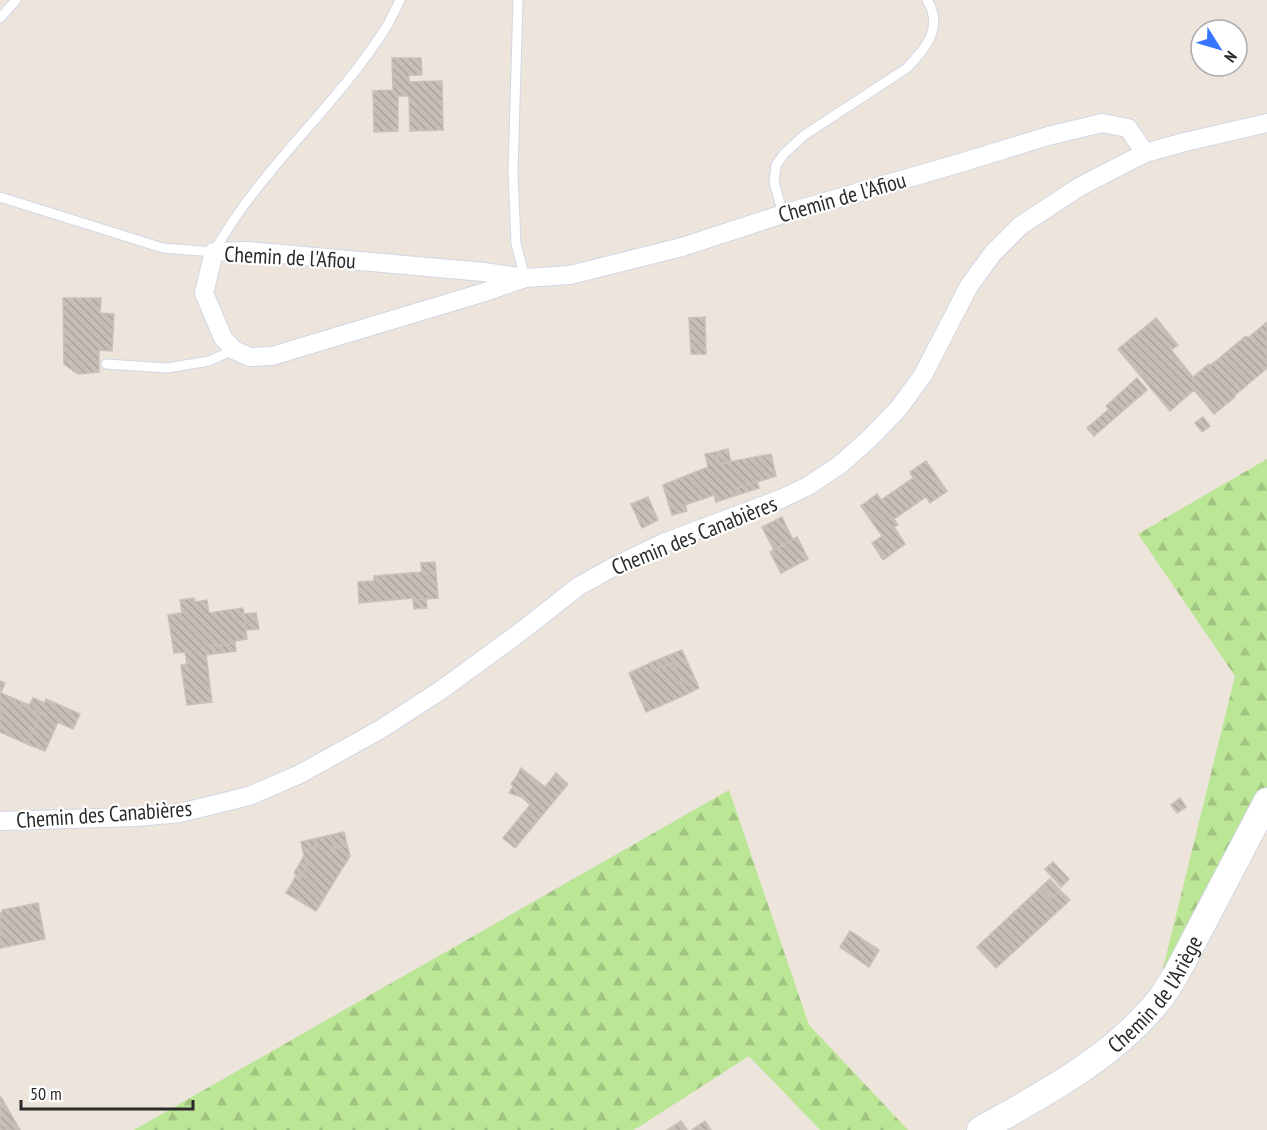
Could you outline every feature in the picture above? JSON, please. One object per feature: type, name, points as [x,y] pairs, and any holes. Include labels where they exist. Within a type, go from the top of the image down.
[{"type":"street","name":"Chemin de l'Afiou","points":[[525,278],[272,356],[250,357],[234,350],[223,338],[204,293],[214,252],[248,251],[484,272],[525,278],[570,275],[682,247],[783,214],[1048,136],[1102,123],[1128,128],[1145,153]]},
{"type":"street","name":"Chemin des Canabières","points":[[0,821],[136,817],[180,813],[249,796],[300,774],[381,729],[441,690],[579,586],[663,543],[783,498],[808,486],[841,464],[899,408],[923,375],[969,286],[993,253],[1020,225],[1079,187],[1145,153],[1185,141],[1267,123]]},
{"type":"street","name":"Chemin de l'Ariège","points":[[980,1130],[1100,1058],[1129,1033],[1161,998],[1181,965],[1267,801]]},
{"type":"lane","points":[[0,18],[16,0]]},
{"type":"lane","points":[[0,197],[163,248],[214,252],[228,226],[356,70],[387,27],[400,0]]},
{"type":"lane","points":[[518,0],[513,172],[516,244],[525,278]]},
{"type":"lane","points":[[783,214],[774,182],[776,165],[803,136],[907,68],[920,54],[930,38],[934,24],[933,12],[927,0]]},
{"type":"lane","points":[[106,364],[168,368],[209,361],[234,350]]},
{"type":"green space","points":[[1267,459],[1267,822],[1152,1013],[1235,676],[1138,534]]},
{"type":"green space","points":[[729,790],[809,1025],[908,1130],[820,1130],[749,1056],[634,1130],[134,1130]]},
{"type":"building","points":[[392,58],[421,58],[422,75],[409,75],[409,82],[442,81],[443,130],[410,131],[409,96],[398,96],[398,131],[374,132],[373,91],[393,90]]},
{"type":"building","points":[[63,298],[101,298],[100,313],[114,314],[112,351],[99,350],[99,372],[78,374],[64,364]]},
{"type":"building","points":[[705,317],[706,354],[691,354],[689,318]]},
{"type":"building","points":[[1156,318],[1178,345],[1171,350],[1193,377],[1267,322],[1267,368],[1214,414],[1194,390],[1170,411],[1118,349]]},
{"type":"building","points":[[1137,378],[1147,390],[1094,436],[1087,428],[1109,409],[1106,406]]},
{"type":"building","points":[[1203,417],[1210,426],[1202,432],[1195,423]]},
{"type":"building","points":[[728,449],[731,462],[719,464],[716,452]]},
{"type":"building","points":[[716,452],[719,464],[771,454],[776,476],[735,489],[737,495],[716,502],[714,495],[685,505],[687,511],[672,515],[663,485],[708,467],[705,454]]},
{"type":"building","points":[[926,461],[947,491],[930,503],[926,497],[894,519],[898,525],[894,527],[905,544],[883,560],[872,543],[882,536],[861,506],[877,494],[881,500],[913,478],[910,472]]},
{"type":"building","points":[[757,482],[759,488],[737,495],[735,489]]},
{"type":"building","points":[[648,497],[658,520],[642,528],[631,504]]},
{"type":"building","points":[[782,517],[793,540],[774,550],[762,527]]},
{"type":"building","points":[[797,537],[808,559],[781,573],[770,552]]},
{"type":"building","points":[[435,562],[436,572],[422,574],[421,563]]},
{"type":"building","points":[[422,572],[422,574],[436,572],[438,598],[359,603],[358,582],[374,581],[374,576]]},
{"type":"building","points":[[194,598],[195,602],[207,600],[209,613],[243,608],[247,639],[212,646],[213,654],[206,655],[212,702],[187,705],[181,665],[187,664],[185,652],[174,653],[168,615],[182,613],[180,600]]},
{"type":"building","points":[[426,599],[427,608],[414,609],[413,600]]},
{"type":"building","points":[[256,613],[259,629],[246,630],[244,614]]},
{"type":"building","points":[[235,643],[236,651],[213,654],[212,646]]},
{"type":"building","points":[[682,650],[699,688],[687,694],[673,662],[653,671],[650,663]]},
{"type":"building","points":[[673,662],[687,694],[646,712],[629,673],[650,663],[653,671]]},
{"type":"building","points":[[0,681],[5,683],[1,693],[22,702],[20,705],[41,713],[27,744],[0,732]]},
{"type":"building","points":[[33,698],[45,703],[46,699],[80,714],[73,729],[58,722],[45,751],[27,744],[41,713],[20,705],[22,702],[29,705]]},
{"type":"building","points":[[521,768],[545,787],[556,773],[568,784],[515,848],[503,838],[530,805],[522,797],[509,793],[513,786],[511,784]]},
{"type":"building","points":[[1180,798],[1186,807],[1177,813],[1171,805]]},
{"type":"building","points":[[344,832],[347,845],[334,848],[331,835]]},
{"type":"building","points":[[331,835],[334,848],[347,845],[350,856],[316,911],[286,893],[297,874],[301,877],[307,866],[303,851],[316,848],[313,839]]},
{"type":"building","points":[[313,839],[316,848],[303,851],[301,842]]},
{"type":"building","points":[[304,856],[307,866],[301,877],[294,873]]},
{"type":"building","points":[[1053,862],[1069,879],[1061,887],[1045,869]]},
{"type":"building","points":[[1050,879],[1060,890],[1051,898],[1041,887]]},
{"type":"building","points":[[1041,887],[1051,898],[1060,890],[1070,900],[996,968],[977,947]]},
{"type":"building","points":[[38,903],[45,939],[0,948],[0,913],[2,910]]},
{"type":"building","points":[[850,931],[879,950],[869,967],[840,947]]},
{"type":"building","points":[[1,1097],[20,1130],[0,1130]]},
{"type":"building","points":[[681,1121],[687,1130],[667,1130]]},
{"type":"building","points":[[705,1121],[711,1130],[692,1130]]}]
